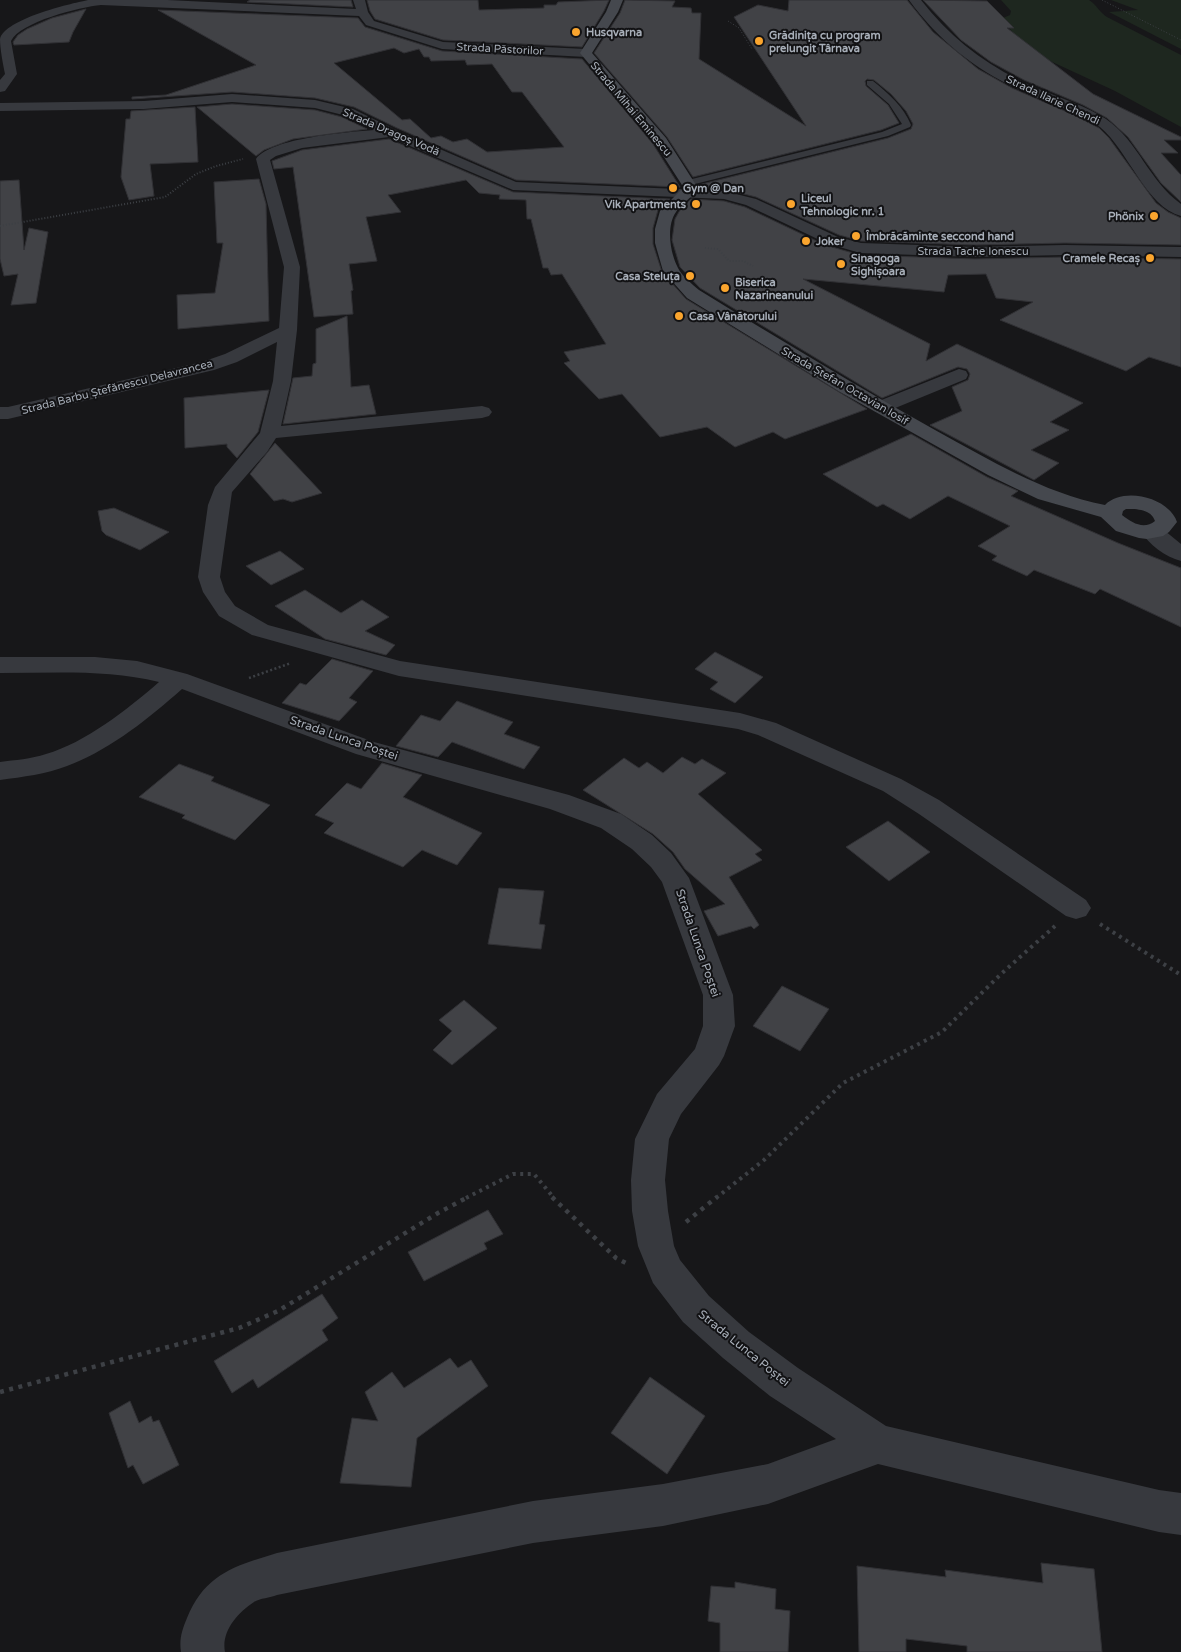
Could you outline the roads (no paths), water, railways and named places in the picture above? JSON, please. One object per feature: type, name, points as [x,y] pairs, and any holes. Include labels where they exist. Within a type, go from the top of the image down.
[{"type":"main road","name":"Strada Mihai Eminescu","points":[[617,0],[612,12],[586,53],[661,141],[687,188]]},
{"type":"main road","name":"Strada Ștefan Octavian Iosif","points":[[687,188],[668,211],[663,229],[664,252],[669,266],[678,279],[710,306],[881,407],[1020,484],[1067,502],[1111,512],[1112,517],[1123,526],[1142,532],[1150,531]]},
{"type":"main road","points":[[1111,512],[1118,505],[1132,502],[1171,511],[1164,526],[1150,531]]},
{"type":"street","points":[[0,88],[11,74],[5,37],[10,32],[41,17],[81,5],[104,1],[362,13],[359,0]]},
{"type":"street","name":"Strada Ilarie Chendi","points":[[915,0],[948,40],[973,60],[1023,87],[1081,110],[1110,128],[1129,149],[1156,191],[1181,211]]},
{"type":"street","name":"Strada Păstorilor","points":[[362,13],[370,23],[377,26],[442,45],[484,50],[586,53]]},
{"type":"street","name":"Strada Dragoș Vodă","points":[[0,107],[144,105],[232,98],[315,104],[335,108],[513,186],[687,188]]},
{"type":"street","points":[[390,133],[313,142],[272,152],[263,159],[292,267],[288,330],[282,381],[270,433],[222,491],[209,577],[214,592],[227,611],[260,630],[399,668],[740,722],[767,729],[892,785],[929,807],[1076,908]]},
{"type":"street","name":"Strada Tache Ionescu","points":[[687,188],[743,199],[832,240],[860,248],[950,252],[1065,250],[1158,254],[1181,252]]},
{"type":"street","name":"Strada Barbu Ștefănescu Delavrancea","points":[[0,413],[8,413],[208,366],[231,358],[288,330]]},
{"type":"street","points":[[881,407],[959,375]]},
{"type":"street","points":[[270,433],[482,412]]},
{"type":"street","name":"Strada Ștefan Octavian Iosif","points":[[1150,531],[1181,554]]},
{"type":"street","name":"Strada Lunca Poștei","points":[[0,665],[95,665],[137,669],[178,680],[214,691],[365,748],[559,802],[611,821],[642,842],[675,878],[685,900],[718,995],[720,1026],[708,1056],[669,1104],[652,1138],[648,1180],[650,1211],[661,1258],[696,1309],[736,1345],[784,1382],[878,1444],[1159,1511],[1181,1514]]},
{"type":"street","points":[[0,771],[30,767],[60,759],[92,742],[147,706],[178,680]]},
{"type":"street","points":[[203,1652],[200,1646],[209,1616],[240,1586],[277,1574],[533,1522],[664,1505],[768,1484],[878,1444]]},
{"type":"lane","points":[[687,188],[885,134],[907,125],[906,121],[886,96],[870,83]]},
{"type":"place","name":"Husqvarna","points":[[576,32]]},
{"type":"place","name":"Grădinița cu program prelungit Târnava","points":[[759,41]]},
{"type":"place","name":"Gym @ Dan","points":[[673,188]]},
{"type":"place","name":"Vik Apartments","points":[[696,204]]},
{"type":"place","name":"Liceul Tehnologic nr. 1","points":[[791,204]]},
{"type":"place","name":"Phönix","points":[[1154,216]]},
{"type":"place","name":"Îmbrăcăminte seccond hand","points":[[856,236]]},
{"type":"place","name":"Joker","points":[[806,241]]},
{"type":"place","name":"Cramele Recaș","points":[[1150,258]]},
{"type":"place","name":"Sinagoga Sighișoara","points":[[841,264]]},
{"type":"place","name":"Casa Steluța","points":[[690,276]]},
{"type":"place","name":"Biserica Nazarineanului","points":[[725,288]]},
{"type":"place","name":"Casa Vânătorului","points":[[679,316]]}]
